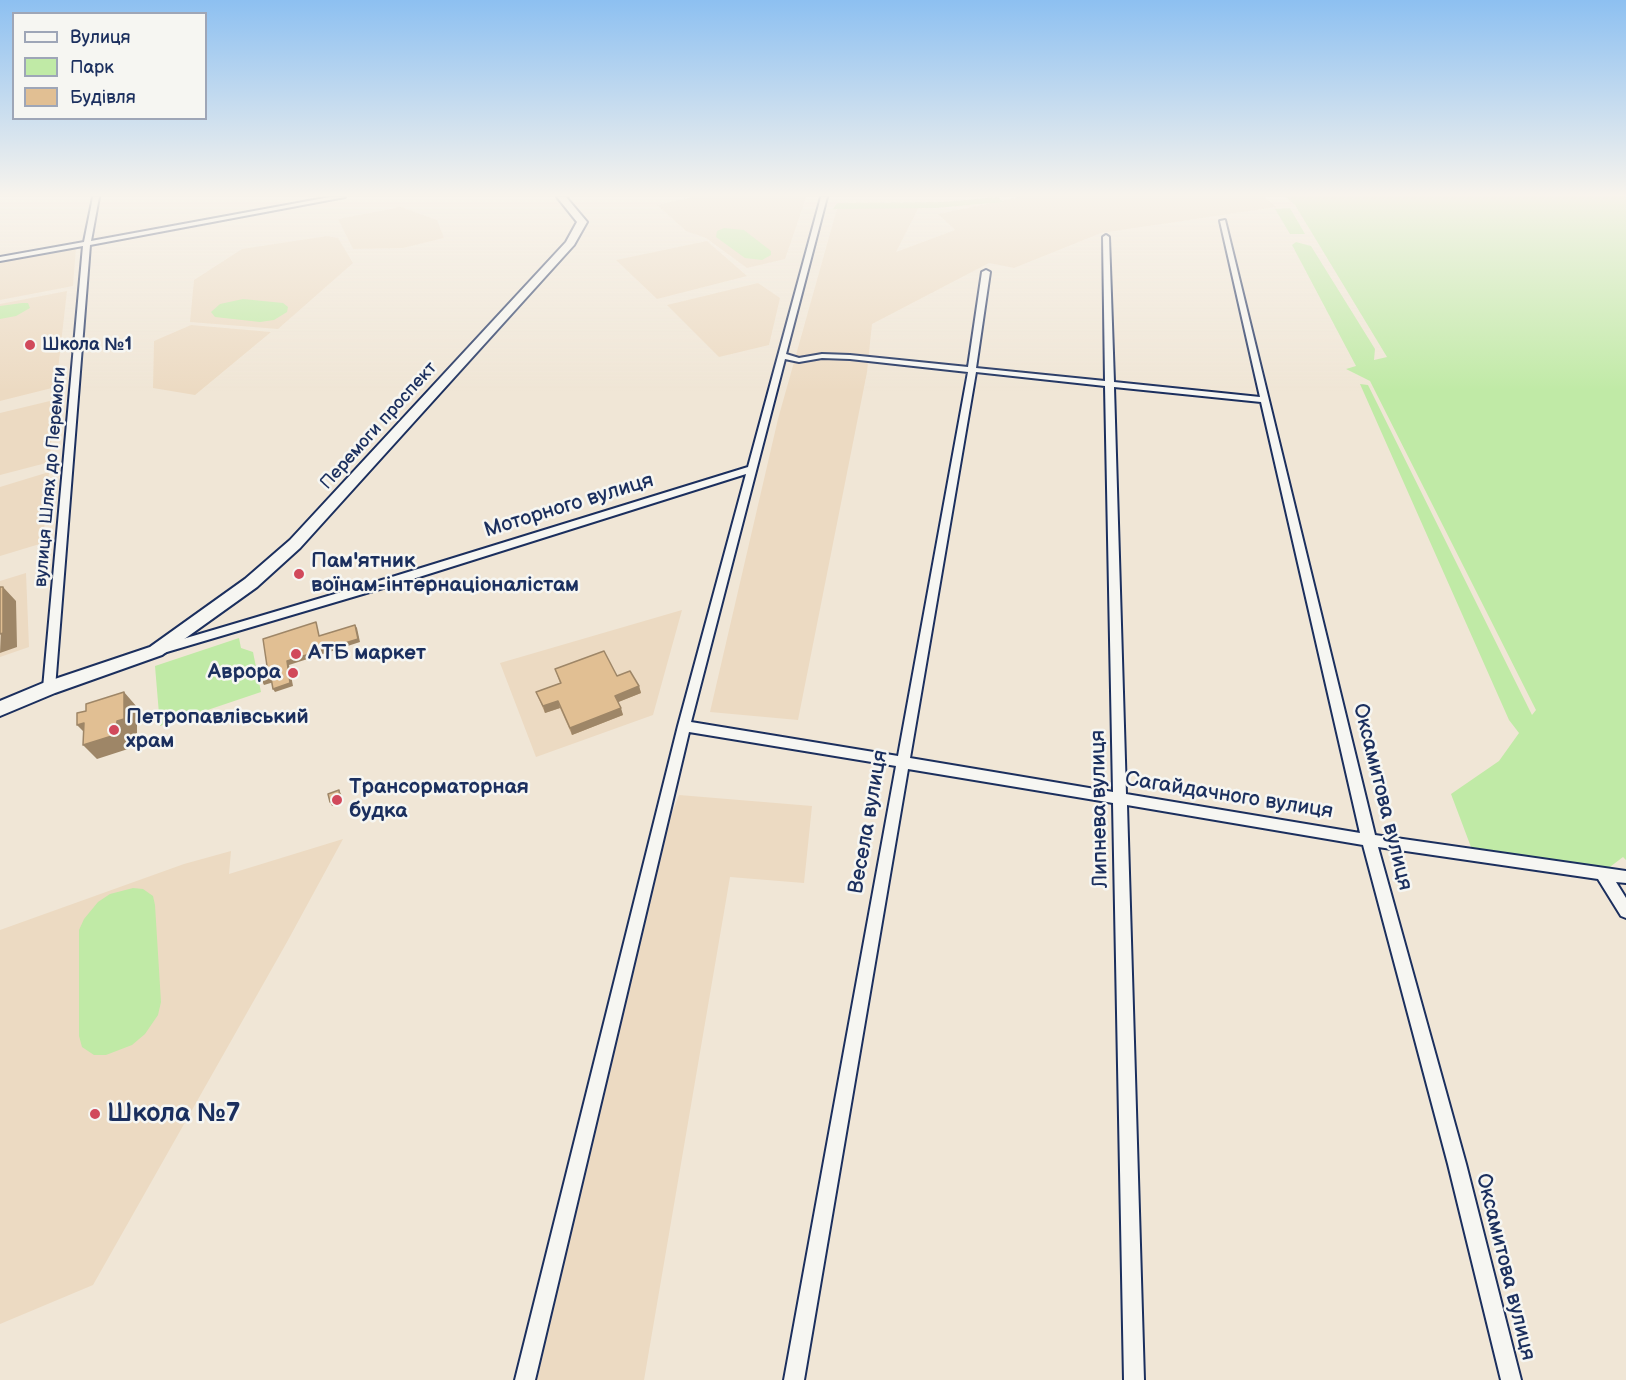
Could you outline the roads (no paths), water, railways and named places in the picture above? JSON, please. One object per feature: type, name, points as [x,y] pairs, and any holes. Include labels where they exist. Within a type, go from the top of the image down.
[{"type":"street","name":"вулиця Шлях до Перемоги","points":[[49,688],[85,261]]},
{"type":"street","name":"Перемоги проспект","points":[[156,651],[251,583],[295,544],[553,261]]},
{"type":"street","points":[[525,1380],[684,726],[808,261]]},
{"type":"street","name":"Липнева вулиця","points":[[1107,261],[1134,1380]]},
{"type":"street","name":"Оксамитова вулиця","points":[[1232,261],[1369,840],[1457,1164],[1511,1380]]},
{"type":"street","name":"Весела вулиця","points":[[794,1380],[972,370],[986,272]]},
{"type":"street","points":[[784,356],[799,360],[822,356],[850,357],[1265,400]]},
{"type":"street","name":"Моторного вулиця","points":[[156,651],[396,580],[752,469]]},
{"type":"street","points":[[0,709],[49,688],[156,651]]},
{"type":"street","name":"Сагайдачного вулиця","points":[[684,726],[1369,840],[1626,877]]},
{"type":"street","points":[[1602,873],[1626,911]]},
{"type":"place","name":"Школа №1","points":[[30,345]]},
{"type":"place","name":"Пам'ятник воїнам-інтернаціоналістам","points":[[299,574]]},
{"type":"place","name":"АТБ маркет","points":[[296,654]]},
{"type":"place","name":"Аврора","points":[[293,673]]},
{"type":"place","name":"Петропавлівський храм","points":[[114,730]]},
{"type":"place","name":"Трансорматорная будка","points":[[337,800]]},
{"type":"place","name":"Школа №7","points":[[95,1114]]}]
